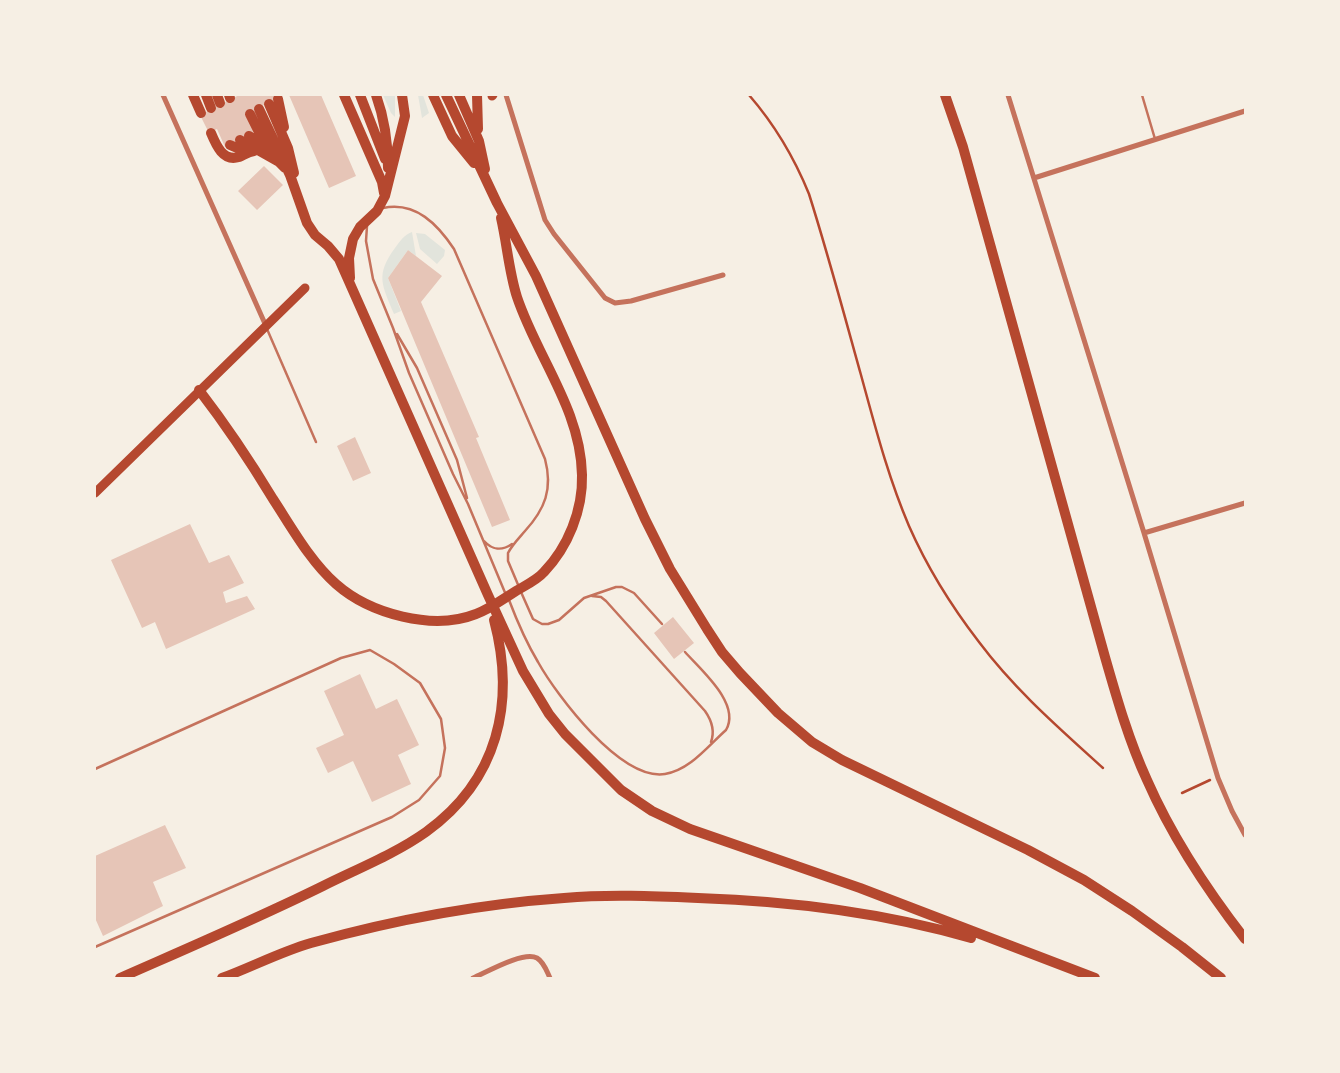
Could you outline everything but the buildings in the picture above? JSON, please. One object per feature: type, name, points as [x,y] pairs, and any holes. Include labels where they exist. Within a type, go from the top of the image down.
[{"type":"highway","points":[[193,95],[201,113]]},
{"type":"highway","points":[[206,95],[216,102]]},
{"type":"highway","points":[[344,95],[382,182],[385,195]]},
{"type":"highway","points":[[360,95],[383,152],[388,173]]},
{"type":"highway","points":[[376,95],[387,132],[388,173],[385,195]]},
{"type":"highway","points":[[402,95],[405,116]]},
{"type":"highway","points":[[352,291],[349,270],[350,249],[356,233],[374,214],[385,195],[405,116],[408,95]]},
{"type":"highway","points":[[433,95],[452,136],[483,173]]},
{"type":"highway","points":[[446,95],[497,203],[536,276],[645,519],[670,569],[712,637],[740,673],[778,713],[812,742],[842,760],[1028,850],[1077,876],[1132,911],[1221,978]]},
{"type":"highway","points":[[459,95],[482,149]]},
{"type":"highway","points":[[467,95],[478,129],[488,184]]},
{"type":"highway","points":[[476,95],[478,129]]},
{"type":"highway","points":[[945,95],[960,140],[1105,657],[1129,734],[1146,779],[1172,832],[1204,883],[1245,939]]},
{"type":"highway","points":[[273,101],[290,175],[299,198]]},
{"type":"highway","points":[[263,151],[265,144],[254,111],[287,159],[304,215],[311,230],[334,253],[488,595],[499,628],[549,714],[565,734],[621,790],[665,818],[712,838],[860,888],[1095,978]]},
{"type":"highway","points":[[210,133],[219,150],[228,158],[236,158],[263,151],[278,154],[287,159]]},
{"type":"highway","points":[[240,140],[263,151],[279,162],[290,175]]},
{"type":"highway","points":[[199,390],[229,430],[298,537],[320,566],[336,584],[367,604],[383,612],[401,617],[424,620],[457,620],[485,610],[537,578],[547,569],[564,545],[576,518],[581,490],[582,462],[580,447],[571,417],[516,295],[502,219],[497,203]]},
{"type":"highway","points":[[120,978],[268,913],[403,846],[434,825],[462,798],[487,759],[500,722],[503,709],[503,677],[499,628]]},
{"type":"highway","points":[[222,978],[280,953],[396,922],[483,907],[566,898],[643,896],[795,903],[895,918],[941,929],[1034,956]]},
{"type":"main road","points":[[95,493],[305,288]]},
{"type":"street","points":[[163,95],[266,327]]},
{"type":"street","points":[[506,95],[545,220],[600,294],[615,303],[631,302],[723,275]]},
{"type":"street","points":[[1008,95],[1218,778],[1245,835]]},
{"type":"street","points":[[1034,178],[1245,111]]},
{"type":"street","points":[[1144,533],[1245,503]]},
{"type":"street","points":[[473,978],[527,957],[536,958],[542,962],[550,978]]},
{"type":"lane","points":[[1142,95],[1155,140]]},
{"type":"lane","points":[[662,624],[629,589],[616,587],[578,602],[560,620],[553,623],[537,622],[530,614],[508,561],[508,553],[535,520],[544,504],[548,475],[545,458],[454,249],[444,235],[421,214],[407,208],[390,207],[374,214],[365,235],[374,284],[393,328],[409,373],[468,504],[517,620],[538,663],[566,703],[600,740],[633,767],[643,772],[663,774],[673,772],[690,763],[728,726],[730,720],[728,706],[723,696],[686,652]]},
{"type":"lane","points":[[266,327],[316,442]]},
{"type":"lane","points":[[393,328],[417,368],[457,460],[468,504]]},
{"type":"lane","points":[[482,539],[488,545],[498,549],[509,547],[516,542]]},
{"type":"lane","points":[[590,596],[601,597],[606,601],[706,711],[713,734],[710,744]]},
{"type":"lane","points":[[95,769],[341,658],[370,650],[394,664],[420,683],[441,720],[445,748],[440,776],[419,800],[392,817],[95,947]]},
{"type":"path","points":[[749,95],[785,142],[809,194],[892,480],[910,526],[929,566],[978,642],[1006,675],[1038,710],[1103,768]]},
{"type":"path","points":[[1182,793],[1198,784],[1218,778]]},
{"type":"shaded area","points":[[383,95],[395,95],[395,117],[391,113]]},
{"type":"shaded area","points":[[418,95],[423,95],[429,113],[422,118]]},
{"type":"shaded area","points":[[412,232],[416,256],[408,250],[388,278],[401,311],[394,314],[386,295],[382,280],[383,273],[389,257],[395,248],[404,237]]},
{"type":"shaded area","points":[[416,233],[425,234],[445,250],[444,256],[437,264],[420,249]]}]
